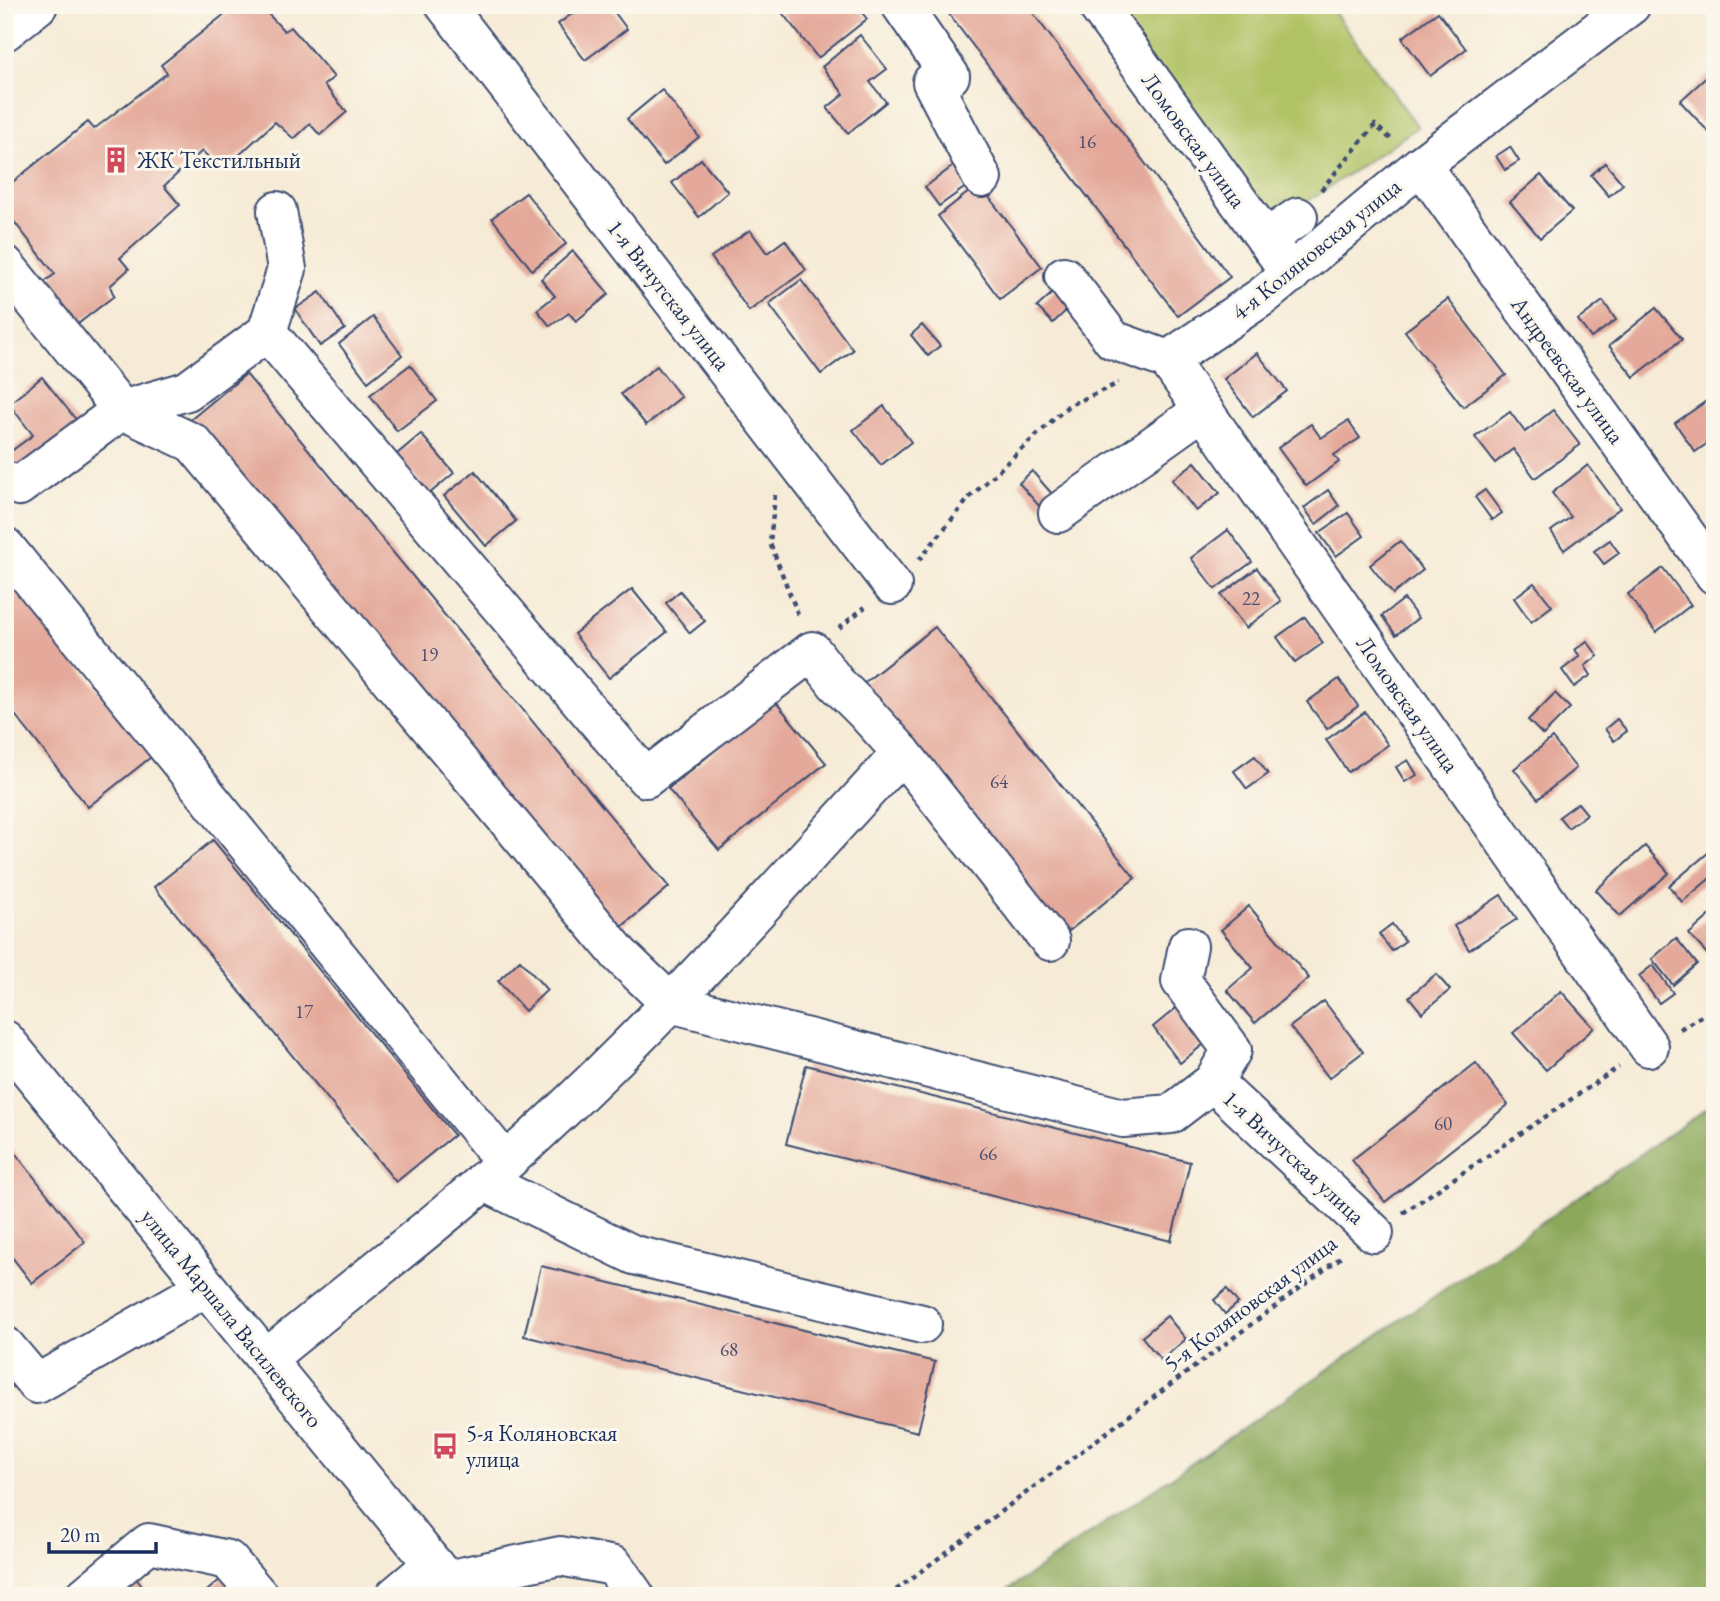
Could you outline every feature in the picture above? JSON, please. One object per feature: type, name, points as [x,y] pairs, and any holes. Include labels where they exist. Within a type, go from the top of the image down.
[{"type":"street","points":[[5,30],[38,5]]},
{"type":"street","name":"1-я Вичугская улица","points":[[445,5],[892,585]]},
{"type":"street","points":[[901,5],[950,76],[932,82],[982,178]]},
{"type":"street","name":"Ломовская улица","points":[[1097,5],[1291,274]]},
{"type":"street","name":"4-я Коляновская улица","points":[[1168,360],[1263,296],[1421,165],[1631,5]]},
{"type":"street","name":"Андреевская улица","points":[[1421,165],[1715,575]]},
{"type":"street","points":[[5,481],[19,486],[122,410],[187,391],[267,332],[287,269],[277,211]]},
{"type":"street","points":[[1266,239],[1298,216]]},
{"type":"street","points":[[5,265],[122,410],[193,443],[620,955],[670,1003],[1123,1118],[1171,1114],[1213,1082],[1232,1050],[1181,981],[1188,946]]},
{"type":"street","points":[[1065,276],[1113,340],[1168,360]]},
{"type":"street","points":[[267,332],[646,778],[812,651],[836,683],[902,753],[1050,941]]},
{"type":"street","name":"Ломовская улица","points":[[1168,360],[1649,1047]]},
{"type":"street","points":[[1058,513],[1203,410]]},
{"type":"street","points":[[5,547],[494,1172],[634,1255],[922,1324]]},
{"type":"street","points":[[266,1359],[494,1172],[551,1121],[670,1003],[902,753]]},
{"type":"street","name":"улица Маршала Василевского","points":[[5,1040],[446,1580]]},
{"type":"street","name":"1-я Вичугская улица","points":[[1213,1082],[1374,1233]]},
{"type":"street","points":[[5,1346],[37,1384],[206,1287]]},
{"type":"street","points":[[85,1596],[149,1543],[228,1560],[259,1596]]},
{"type":"street","points":[[395,1596],[446,1580],[560,1556],[614,1566],[635,1596]]},
{"type":"path","points":[[781,440],[770,543],[812,651],[912,569],[970,497],[1068,406],[1168,360]]},
{"type":"path","name":"5-я Коляновская улица","points":[[888,1596],[1374,1233],[1649,1047],[1715,1008]]},
{"type":"green space","points":[[1097,5],[1329,5],[1418,127],[1261,233]]},
{"type":"green space","points":[[1715,1103],[1715,1596],[999,1596]]},
{"type":"building","name":"ЖК Текстильный","points":[[236,5],[260,5],[284,31],[291,27],[334,77],[324,85],[347,112],[320,135],[310,124],[294,139],[275,122],[223,170],[202,151],[164,186],[180,205],[120,258],[129,269],[110,286],[114,296],[74,327],[40,285],[55,274],[5,210],[5,188],[88,122],[94,129],[167,73],[161,65]]},
{"type":"building","points":[[549,5],[565,5],[554,13]]},
{"type":"building","points":[[584,5],[609,5],[627,29],[585,60],[558,24]]},
{"type":"building","points":[[776,5],[856,5],[867,19],[818,58]]},
{"type":"building","points":[[942,5],[1027,5],[1230,277],[1178,316]]},
{"type":"building","points":[[1438,12],[1466,49],[1430,76],[1402,38]]},
{"type":"building","points":[[860,35],[887,69],[870,82],[886,102],[848,133],[827,108],[844,94],[822,67]]},
{"type":"building","points":[[1711,73],[1715,76],[1715,139],[1680,101]]},
{"type":"building","points":[[662,90],[699,137],[664,165],[627,119]]},
{"type":"building","points":[[1510,147],[1519,161],[1505,170],[1496,156]]},
{"type":"building","points":[[701,159],[728,192],[699,217],[672,183]]},
{"type":"building","points":[[960,161],[974,181],[939,206],[925,187]]},
{"type":"building","points":[[1605,163],[1623,184],[1609,196],[1591,175]]},
{"type":"building","points":[[1541,175],[1572,211],[1540,238],[1510,202]]},
{"type":"building","points":[[979,184],[1042,267],[1000,299],[938,216]]},
{"type":"building","points":[[526,193],[566,244],[532,270],[492,218]]},
{"type":"building","points":[[750,230],[767,253],[785,240],[806,270],[749,311],[711,257]]},
{"type":"building","points":[[573,251],[609,294],[576,321],[569,313],[550,326],[537,310],[555,296],[541,279]]},
{"type":"building","points":[[801,280],[853,350],[821,374],[769,304]]},
{"type":"building","points":[[1058,288],[1073,304],[1053,323],[1037,307]]},
{"type":"building","points":[[320,292],[345,329],[320,346],[295,309]]},
{"type":"building","points":[[1448,299],[1506,375],[1463,407],[1405,331]]},
{"type":"building","points":[[1603,301],[1616,320],[1591,338],[1578,320]]},
{"type":"building","points":[[1656,308],[1682,339],[1634,377],[1609,346]]},
{"type":"building","points":[[373,317],[402,355],[368,382],[339,344]]},
{"type":"building","points":[[922,325],[940,346],[928,356],[911,335]]},
{"type":"building","points":[[1257,353],[1287,391],[1253,417],[1224,379]]},
{"type":"building","points":[[410,365],[437,401],[397,431],[370,395]]},
{"type":"building","points":[[657,366],[681,397],[646,425],[621,394]]},
{"type":"building","points":[[246,374],[669,887],[613,934],[189,421]]},
{"type":"building","points":[[42,377],[81,426],[20,474],[6,455],[33,435],[9,404]]},
{"type":"building","points":[[1708,400],[1715,410],[1715,438],[1695,452],[1675,423]]},
{"type":"building","points":[[884,406],[911,442],[881,465],[853,430]]},
{"type":"building","points":[[1553,410],[1580,445],[1535,478],[1513,449],[1495,463],[1475,437],[1510,412],[1525,432]]},
{"type":"building","points":[[1348,421],[1360,438],[1334,455],[1339,462],[1306,486],[1278,448],[1311,424],[1321,438]]},
{"type":"building","points":[[421,434],[454,473],[429,494],[397,454]]},
{"type":"building","points":[[1195,462],[1220,493],[1196,511],[1172,480]]},
{"type":"building","points":[[1588,465],[1620,508],[1564,550],[1551,531],[1571,517],[1552,493]]},
{"type":"building","points":[[475,471],[516,521],[486,546],[444,496]]},
{"type":"building","points":[[1032,471],[1053,495],[1040,507],[1019,483]]},
{"type":"building","points":[[1328,490],[1339,506],[1316,524],[1304,508]]},
{"type":"building","points":[[1485,490],[1502,513],[1492,520],[1475,497]]},
{"type":"building","points":[[1348,513],[1364,536],[1336,556],[1319,533]]},
{"type":"building","points":[[1228,530],[1252,562],[1215,589],[1191,558]]},
{"type":"building","points":[[1610,540],[1619,553],[1604,564],[1594,551]]},
{"type":"building","points":[[1400,541],[1423,570],[1393,594],[1370,565]]},
{"type":"building","points":[[1257,568],[1281,601],[1246,628],[1221,595]]},
{"type":"building","points":[[1663,568],[1691,605],[1656,632],[1628,594]]},
{"type":"building","points":[[5,573],[151,757],[88,807],[5,702]]},
{"type":"building","points":[[1534,583],[1552,606],[1531,622],[1514,598]]},
{"type":"building","points":[[632,589],[667,632],[609,678],[574,634]]},
{"type":"building","points":[[680,591],[705,621],[690,633],[666,603]]},
{"type":"building","points":[[1404,599],[1418,618],[1396,635],[1382,616]]},
{"type":"building","points":[[1305,617],[1323,643],[1295,663],[1277,637]]},
{"type":"building","points":[[935,627],[1135,878],[1064,935],[864,683]]},
{"type":"building","points":[[1587,641],[1598,656],[1585,666],[1591,675],[1574,687],[1562,670],[1580,656],[1575,650]]},
{"type":"building","points":[[1339,679],[1358,706],[1327,729],[1307,702]]},
{"type":"building","points":[[1555,693],[1570,708],[1543,735],[1528,720]]},
{"type":"building","points":[[775,701],[826,763],[719,850],[668,789]]},
{"type":"building","points":[[1365,712],[1388,745],[1348,772],[1326,740]]},
{"type":"building","points":[[1617,719],[1627,731],[1614,741],[1605,729]]},
{"type":"building","points":[[1552,738],[1576,768],[1538,799],[1514,769]]},
{"type":"building","points":[[1255,756],[1268,774],[1247,789],[1234,771]]},
{"type":"building","points":[[1408,760],[1417,775],[1405,782],[1396,767]]},
{"type":"building","points":[[1578,803],[1587,814],[1568,828],[1559,817]]},
{"type":"building","points":[[213,840],[454,1135],[396,1182],[154,887]]},
{"type":"building","points":[[1645,846],[1669,873],[1620,916],[1596,890]]},
{"type":"building","points":[[1715,847],[1715,874],[1682,902],[1669,886]]},
{"type":"building","points":[[1501,895],[1517,919],[1469,950],[1454,926]]},
{"type":"building","points":[[1249,906],[1309,978],[1255,1023],[1227,990],[1253,968],[1221,930]]},
{"type":"building","points":[[1715,911],[1715,951],[1709,956],[1689,934]]},
{"type":"building","points":[[1392,924],[1405,941],[1392,951],[1379,934]]},
{"type":"building","points":[[1676,938],[1697,964],[1673,985],[1652,959]]},
{"type":"building","points":[[520,960],[547,990],[525,1011],[498,981]]},
{"type":"building","points":[[1653,965],[1673,993],[1659,1003],[1639,976]]},
{"type":"building","points":[[1436,974],[1450,990],[1422,1013],[1409,997]]},
{"type":"building","points":[[1561,991],[1594,1028],[1546,1070],[1513,1033]]},
{"type":"building","points":[[1324,1001],[1363,1052],[1329,1078],[1290,1027]]},
{"type":"building","points":[[1181,1004],[1209,1040],[1180,1063],[1153,1027]]},
{"type":"building","points":[[1476,1063],[1508,1105],[1385,1202],[1352,1160]]},
{"type":"building","points":[[806,1065],[1190,1162],[1171,1241],[786,1144]]},
{"type":"building","points":[[5,1140],[85,1242],[32,1283],[5,1248]]},
{"type":"building","points":[[541,1266],[935,1362],[918,1432],[524,1336]]},
{"type":"building","points":[[1227,1289],[1238,1303],[1225,1314],[1214,1300]]},
{"type":"building","points":[[1167,1316],[1186,1339],[1161,1360],[1142,1337]]},
{"type":"building","points":[[130,1571],[150,1596],[100,1596]]},
{"type":"building","points":[[228,1573],[247,1596],[201,1596]]},
{"type":"place","name":"ЖК Текстильный","points":[[116,160]]},
{"type":"place","name":"5-я Коляновская улица","points":[[445,1446]]}]
